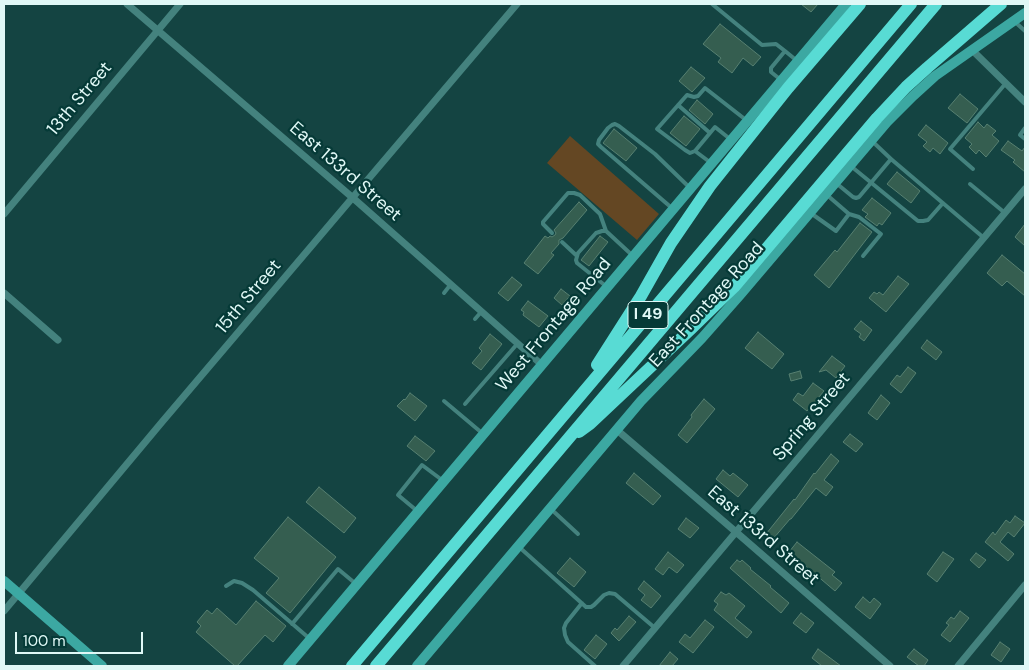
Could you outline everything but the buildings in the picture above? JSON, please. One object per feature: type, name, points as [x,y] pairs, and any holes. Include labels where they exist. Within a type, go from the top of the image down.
[{"type":"highway","points":[[569,409],[642,296],[671,243],[710,186],[788,88],[860,4]]},
{"type":"highway","name":"I 49","points":[[352,666],[910,4]]},
{"type":"highway","name":"I 49","points":[[376,666],[936,4]]},
{"type":"highway","points":[[565,442],[590,424],[717,304],[764,253],[892,102],[927,68],[1001,4]]},
{"type":"street","name":"East 133rd Street","points":[[127,4],[353,198],[542,364]]},
{"type":"street","name":"13th Street","points":[[4,214],[180,4]]},
{"type":"street","name":"15th Street","points":[[4,611],[517,4]]},
{"type":"street","name":"West Frontage Road","points":[[288,666],[846,4]]},
{"type":"street","name":"East Frontage Road","points":[[421,665],[518,546],[641,401],[696,345],[887,122],[943,70],[1025,13]]},
{"type":"street","points":[[972,50],[1025,102]]},
{"type":"street","name":"Spring Street","points":[[623,666],[1025,189]]},
{"type":"street","points":[[4,293],[58,340]]},
{"type":"street","name":"East 133rd Street","points":[[617,430],[890,666]]},
{"type":"street","points":[[4,582],[102,666]]},
{"type":"street","points":[[958,666],[1025,585]]},
{"type":"lane","points":[[712,4],[762,45],[776,44],[797,62]]},
{"type":"lane","points":[[1014,21],[1025,31]]},
{"type":"lane","points":[[781,80],[771,72],[771,68],[785,51]]},
{"type":"lane","points":[[973,169],[950,149],[1006,83]]},
{"type":"lane","points":[[731,140],[715,127],[695,150],[690,153],[657,129],[687,95],[698,96],[706,88],[747,121]]},
{"type":"lane","points":[[678,105],[710,133]]},
{"type":"lane","points":[[673,209],[600,147],[598,144],[599,140],[608,128],[612,125],[619,126],[655,154],[690,188]]},
{"type":"lane","points":[[1025,128],[1020,135],[1025,139]]},
{"type":"lane","points":[[871,141],[984,238]]},
{"type":"lane","points":[[695,150],[712,163]]},
{"type":"lane","points":[[836,183],[853,197],[859,197],[892,159]]},
{"type":"lane","points":[[850,165],[918,221],[928,220],[943,203]]},
{"type":"lane","points":[[970,184],[1005,213]]},
{"type":"lane","points":[[552,233],[543,222],[568,193],[574,193],[580,195],[600,214],[606,231],[633,256]]},
{"type":"lane","points":[[826,194],[849,214],[859,217],[881,234],[863,256]]},
{"type":"lane","points":[[810,212],[836,231],[849,214]]},
{"type":"lane","points":[[606,231],[602,230],[596,233],[577,256],[576,260],[577,264],[607,287]]},
{"type":"lane","points":[[562,242],[577,256]]},
{"type":"lane","points":[[444,293],[451,284]]},
{"type":"lane","points":[[475,319],[482,311]]},
{"type":"lane","points":[[466,404],[518,344]]},
{"type":"lane","points":[[444,401],[484,434]]},
{"type":"lane","points":[[418,512],[398,495],[422,464],[444,482]]},
{"type":"lane","points":[[550,509],[578,534]]},
{"type":"lane","points":[[518,546],[586,607],[591,607],[604,594],[615,594],[655,628]]},
{"type":"lane","points":[[292,624],[338,569],[357,585]]},
{"type":"lane","points":[[226,586],[234,581],[242,583],[311,639]]},
{"type":"lane","points":[[582,603],[566,622],[564,635],[568,642],[595,666]]},
{"type":"shaded area","points":[[570,136],[659,214],[637,240],[547,163]]}]
